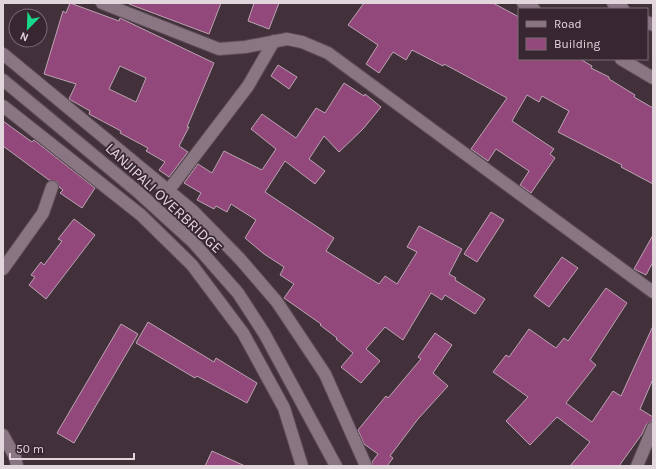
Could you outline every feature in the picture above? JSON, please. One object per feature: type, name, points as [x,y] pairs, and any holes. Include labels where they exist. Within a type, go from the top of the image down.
[{"type":"street","points":[[102,3],[219,49],[245,47],[288,39],[302,42],[328,53],[653,292]]},
{"type":"street","points":[[523,3],[532,8]]},
{"type":"street","points":[[168,191],[248,86],[274,41]]},
{"type":"street","points":[[3,54],[193,211],[240,259],[277,302],[325,374],[366,466]]},
{"type":"street","points":[[622,60],[653,78]]},
{"type":"street","name":"LANJIPALI OVERBRIDGE","points":[[3,80],[138,192],[193,242],[238,293],[271,346],[336,466]]},
{"type":"street","points":[[3,106],[141,215],[192,265],[243,333],[284,408],[302,466]]},
{"type":"street","points":[[3,269],[42,213],[52,187]]},
{"type":"street","points":[[637,466],[653,428]]},
{"type":"street","points":[[3,435],[15,457],[17,466]]},
{"type":"building","points":[[70,3],[119,21],[120,18],[214,63],[187,127],[189,127],[179,146],[188,152],[169,177],[159,170],[165,162],[146,151],[148,148],[120,133],[121,131],[89,114],[90,111],[69,99],[76,84],[44,74],[63,11],[66,13]],"holes":[[[120,66],[146,78],[136,102],[109,89]]]},
{"type":"building","points":[[221,3],[209,34],[129,4]]},
{"type":"building","points":[[254,3],[279,3],[269,29],[248,21]]},
{"type":"building","points":[[364,3],[493,3],[518,16],[518,60],[582,60],[592,66],[591,68],[609,77],[609,79],[635,95],[634,97],[653,108],[653,184],[621,167],[622,165],[558,132],[569,111],[542,96],[539,102],[527,95],[512,121],[554,149],[550,154],[555,158],[531,193],[520,185],[529,171],[496,149],[488,161],[471,149],[507,98],[444,64],[443,66],[412,50],[406,60],[393,52],[379,73],[366,64],[378,45],[348,25]]},
{"type":"building","points":[[278,65],[297,77],[289,89],[271,76]]},
{"type":"building","points":[[344,83],[364,96],[365,94],[381,107],[363,129],[339,152],[324,136],[309,159],[325,171],[315,184],[285,161],[265,192],[334,238],[326,251],[379,284],[385,276],[397,284],[417,252],[407,247],[419,226],[462,249],[449,274],[456,278],[455,280],[485,299],[475,314],[445,295],[442,300],[431,293],[403,340],[385,327],[366,349],[380,361],[361,383],[341,367],[353,353],[320,325],[321,324],[284,298],[294,284],[280,275],[284,267],[264,254],[245,238],[256,220],[231,204],[227,212],[216,206],[214,209],[197,200],[201,193],[184,183],[198,164],[212,173],[224,151],[262,170],[276,149],[251,129],[262,114],[296,138],[316,108],[325,113]]},
{"type":"building","points":[[3,121],[32,142],[34,140],[95,188],[82,208],[60,193],[63,190],[59,187],[57,182],[49,180],[3,146]]},
{"type":"building","points":[[491,212],[504,220],[477,262],[464,254]]},
{"type":"building","points":[[74,219],[95,235],[46,299],[29,285],[35,277],[31,275],[41,262],[44,265],[62,241],[58,239]]},
{"type":"building","points":[[653,235],[653,262],[646,275],[634,269]]},
{"type":"building","points":[[562,257],[578,268],[549,307],[534,296]]},
{"type":"building","points":[[606,288],[627,303],[590,360],[596,365],[566,403],[592,422],[613,391],[621,396],[653,326],[653,379],[640,409],[653,417],[653,420],[646,425],[642,434],[619,466],[570,466],[590,442],[557,417],[530,445],[506,421],[528,397],[493,372],[506,355],[509,357],[529,329],[556,348],[564,338],[568,341]]},
{"type":"building","points":[[148,322],[214,362],[216,358],[257,383],[247,403],[197,376],[195,378],[136,343]]},
{"type":"building","points":[[121,324],[138,334],[74,443],[57,433]]},
{"type":"building","points":[[435,333],[452,345],[433,373],[448,386],[418,419],[390,456],[393,458],[387,466],[373,466],[372,462],[378,454],[364,444],[358,430],[386,396],[388,398],[421,359],[418,357]]},
{"type":"building","points":[[212,451],[245,466],[205,466]]}]
